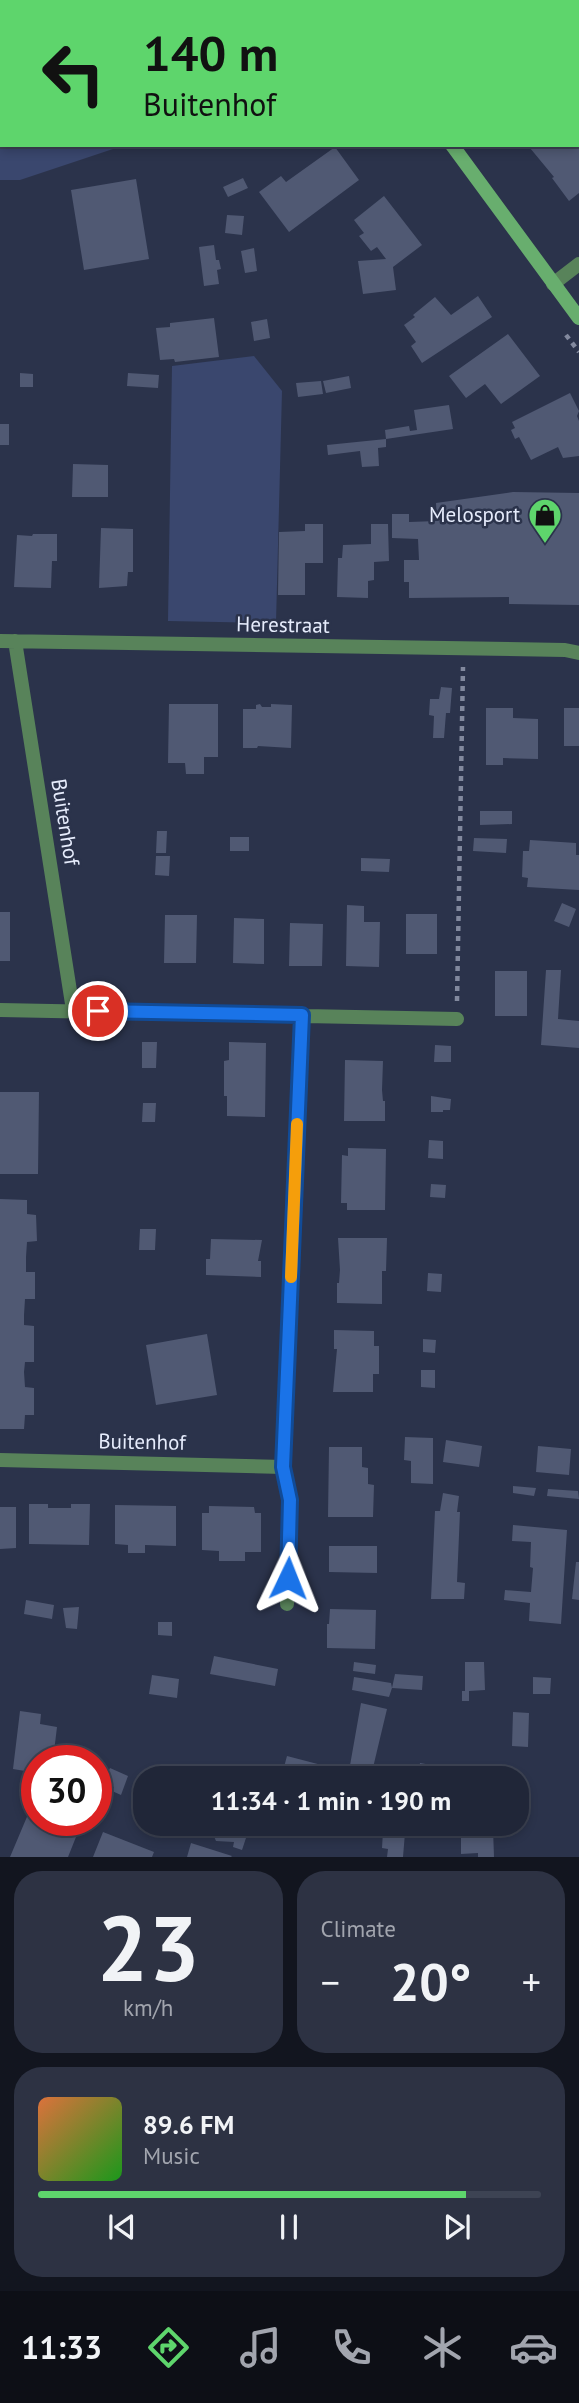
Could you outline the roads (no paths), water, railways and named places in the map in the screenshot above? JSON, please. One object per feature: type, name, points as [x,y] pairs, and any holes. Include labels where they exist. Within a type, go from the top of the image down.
[{"type":"street","points":[[453,147],[579,318]]},
{"type":"street","points":[[553,284],[579,264]]},
{"type":"street","name":"Herestraat","points":[[0,641],[574,650]]},
{"type":"street","name":"Buitenhof","points":[[15,641],[73,1010]]},
{"type":"street","points":[[0,1010],[457,1019]]},
{"type":"street","points":[[287,1604],[290,1500],[283,1467],[302,1015]]},
{"type":"street","name":"Buitenhof","points":[[0,1460],[283,1467]]},
{"type":"place","name":"Melosport","points":[[545,545]]}]
